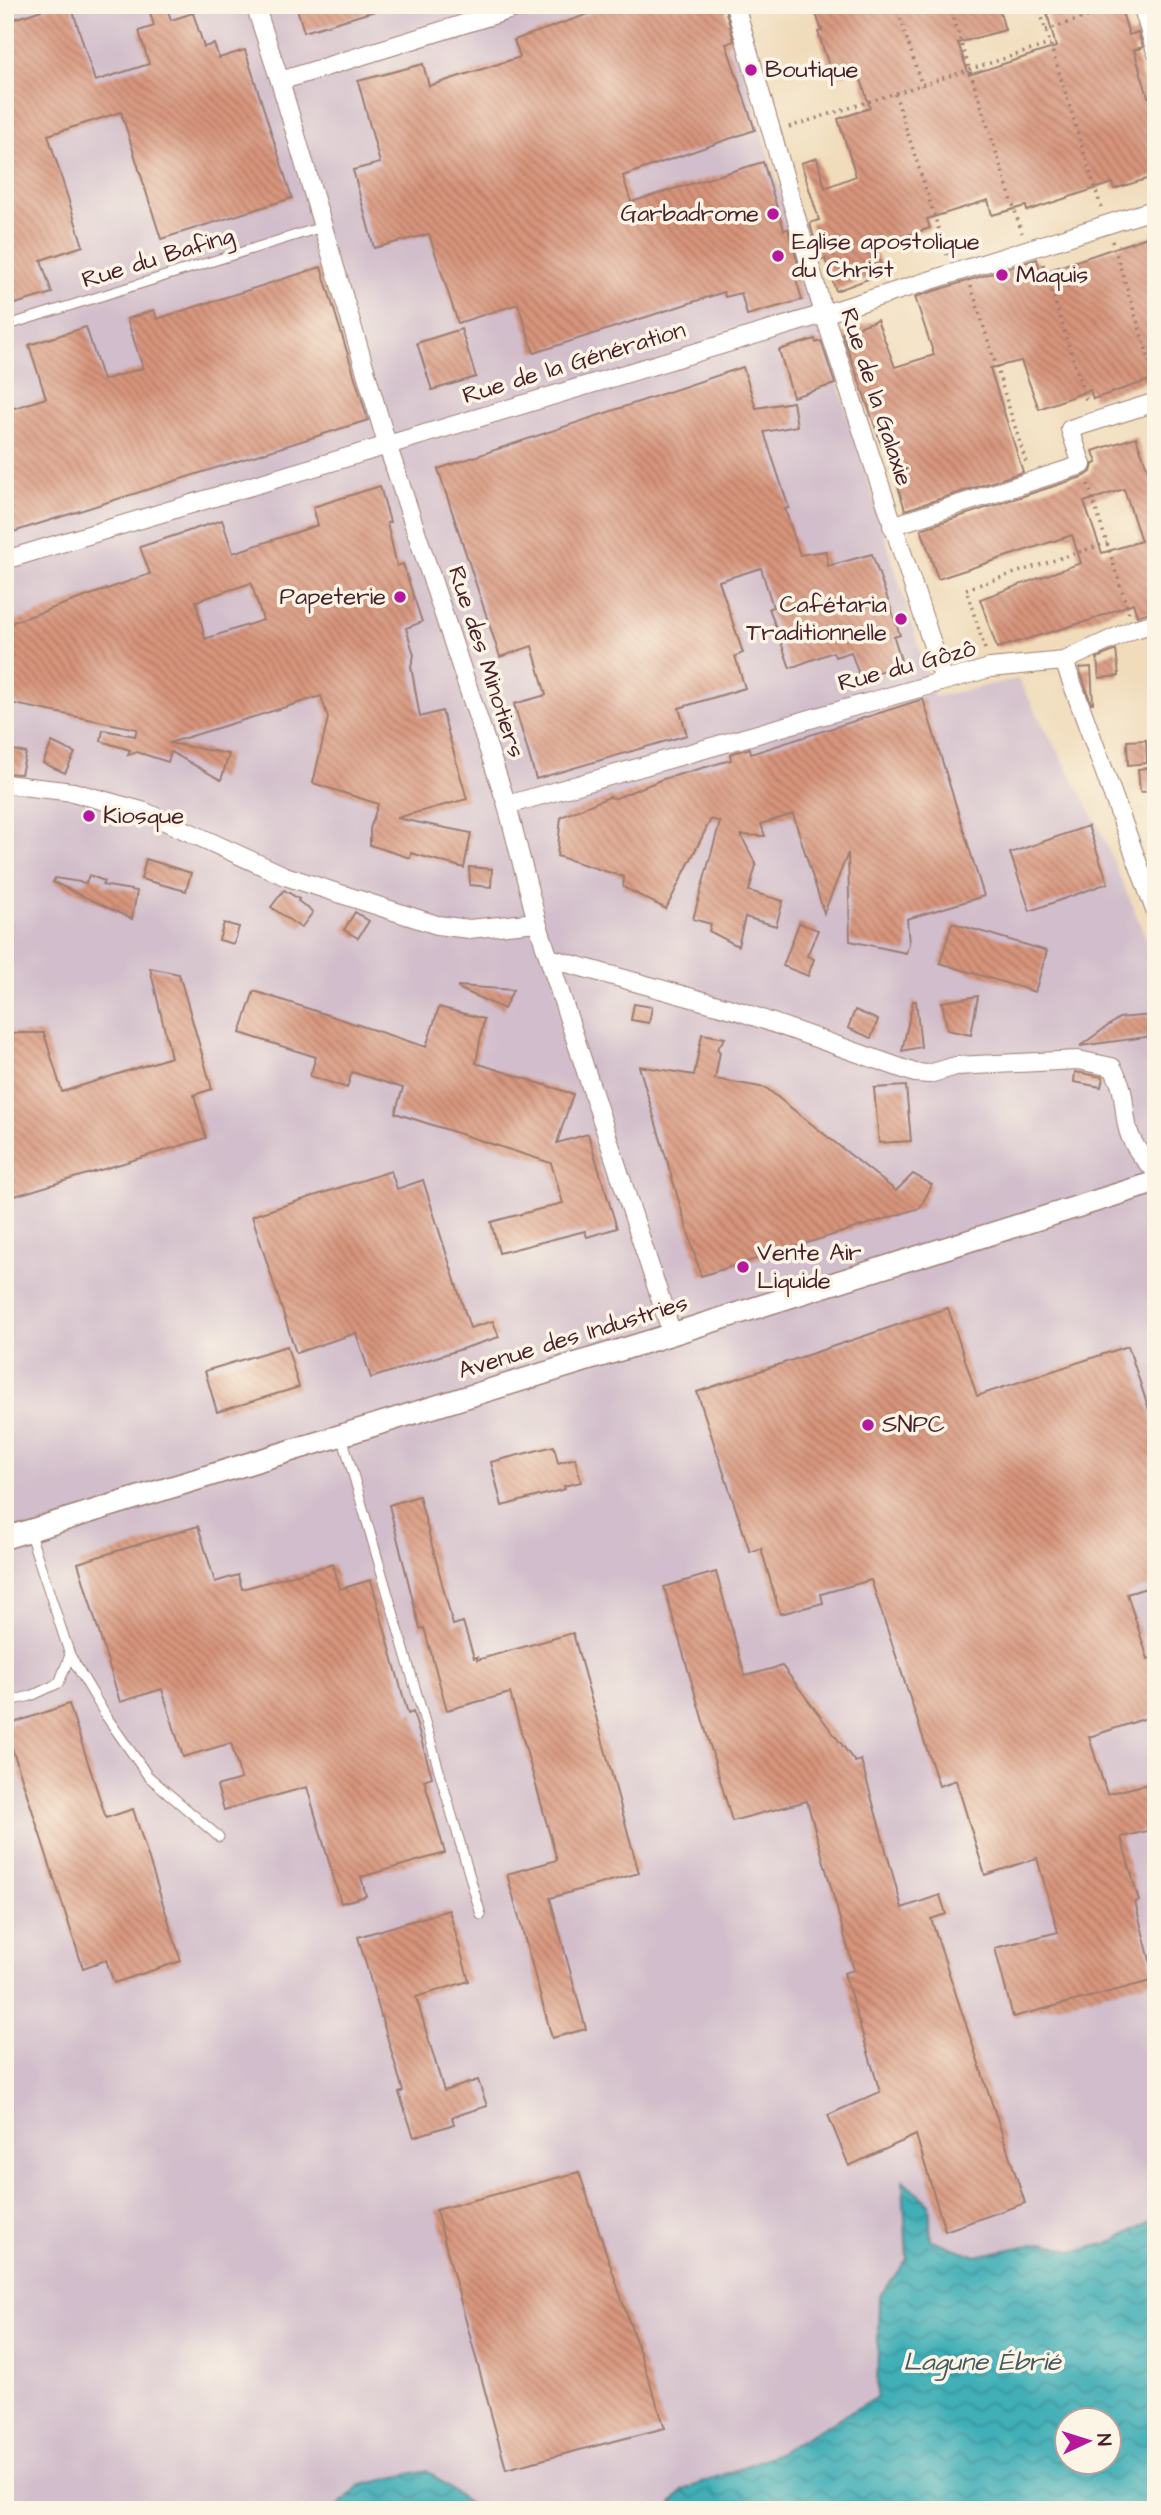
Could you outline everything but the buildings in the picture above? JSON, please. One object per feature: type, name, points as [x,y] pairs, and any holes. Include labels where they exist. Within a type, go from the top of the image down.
[{"type":"street","name":"Rue des Minotiers","points":[[255,5],[387,444],[508,806],[537,922],[672,1334]]},
{"type":"street","points":[[279,81],[525,5]]},
{"type":"street","name":"Rue de la Galaxie","points":[[735,5],[824,314],[944,680]]},
{"type":"street","points":[[1142,5],[1156,52]]},
{"type":"street","name":"Rue de la Génération","points":[[5,561],[824,314],[1156,209]]},
{"type":"street","points":[[892,526],[1082,465],[1070,429],[1156,402]]},
{"type":"street","name":"Rue du Gôzô","points":[[508,806],[990,668],[1064,661],[1134,629],[1156,622]]},
{"type":"street","points":[[1064,661],[1156,913]]},
{"type":"street","points":[[5,784],[73,793],[145,813],[285,876],[437,925],[469,929],[537,922]]},
{"type":"street","points":[[549,958],[740,1011],[915,1073],[929,1074],[956,1066],[1078,1060],[1112,1067],[1125,1098],[1127,1127],[1142,1159],[1156,1171]]},
{"type":"street","name":"Avenue des Industries","points":[[5,1538],[672,1334],[1156,1182]]},
{"type":"lane","name":"Rue du Bafing","points":[[5,326],[322,226]]},
{"type":"lane","points":[[342,1436],[481,1915]]},
{"type":"lane","points":[[29,1531],[70,1655],[106,1716],[148,1776],[219,1837]]},
{"type":"lane","points":[[5,1702],[31,1696],[59,1683],[70,1655]]},
{"type":"path","points":[[896,5],[922,86]]},
{"type":"path","points":[[949,5],[1093,422]]},
{"type":"path","points":[[1038,5],[1156,381]]},
{"type":"path","points":[[1046,30],[1124,5]]},
{"type":"path","points":[[771,132],[1050,44]]},
{"type":"path","points":[[895,94],[1032,481]]},
{"type":"path","points":[[1082,465],[1134,629]]},
{"type":"path","points":[[990,668],[966,589],[1107,543]]},
{"type":"shaded area","points":[[5,5],[723,5],[934,697],[1018,679],[1097,823],[1156,961],[1156,2218],[1113,2242],[1072,2252],[1045,2242],[976,2256],[931,2240],[929,2204],[903,2181],[907,2259],[879,2297],[877,2397],[776,2454],[684,2490],[666,2510],[476,2510],[427,2470],[359,2486],[335,2510],[5,2510]]},
{"type":"water","name":"Lagune Ébrié","points":[[903,2180],[929,2204],[931,2240],[976,2256],[1045,2242],[1073,2252],[1113,2242],[1156,2218],[1156,2510],[666,2510],[684,2490],[776,2454],[877,2397],[879,2297],[907,2259]]},
{"type":"water","points":[[427,2470],[476,2510],[335,2510],[359,2486]]},
{"type":"place","name":"Boutique","points":[[751,70]]},
{"type":"place","name":"Garbadrome","points":[[773,214]]},
{"type":"place","name":"Eglise apostolique du Christ","points":[[778,256]]},
{"type":"place","name":"Maquis","points":[[1002,275]]},
{"type":"place","name":"Papeterie","points":[[400,597]]},
{"type":"place","name":"Cafétaria Traditionnelle","points":[[901,619]]},
{"type":"place","name":"Kiosque","points":[[89,816]]},
{"type":"place","name":"Vente Air Liquide","points":[[743,1267]]},
{"type":"place","name":"SNPC","points":[[868,1425]]}]
